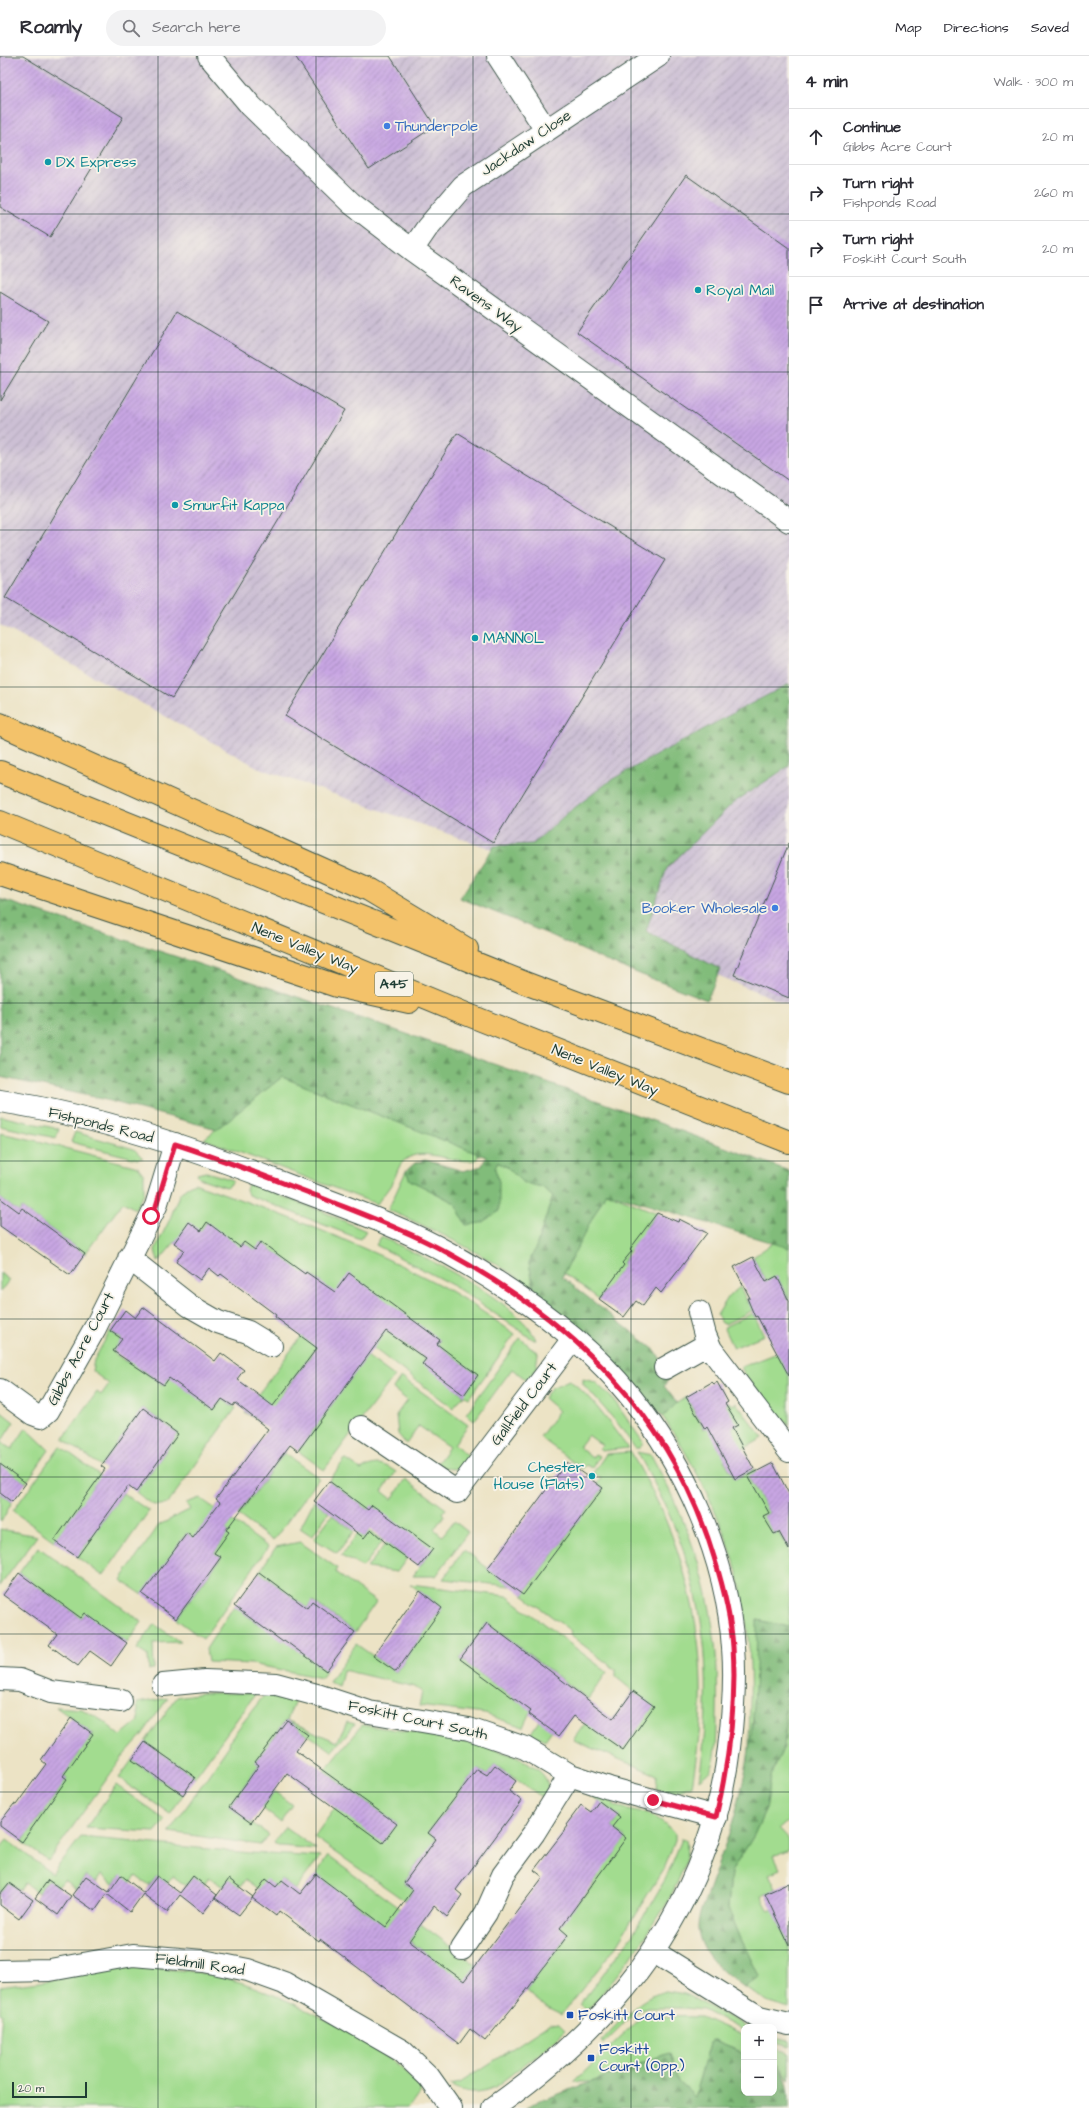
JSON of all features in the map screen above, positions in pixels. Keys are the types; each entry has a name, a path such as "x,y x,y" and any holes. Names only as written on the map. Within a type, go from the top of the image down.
{"highway":[{"path":"0,724 369,890 525,983"},
{"path":"0,772 525,983 789,1082"},
{"name":"Nene Valley Way","path":"0,822 471,1016 789,1142"},
{"path":"0,874 337,986 471,1016"}],"street":[{"name":"Ravens Way","path":"209,56 251,106 300,156 351,203 412,250 789,521"},
{"path":"498,56 546,130"},
{"name":"Jackdaw Close","path":"412,250 426,228 463,186 658,56"},
{"name":"Fishponds Road","path":"0,1101 90,1120 175,1144 221,1159 378,1220 447,1252 515,1294 574,1338 629,1395 666,1449 692,1495 709,1538 722,1583 733,1645 735,1690 726,1772 716,1817 694,1878 676,1915 654,1952 620,1995 578,2040 518,2090 493,2108"},
{"name":"Gibbs Acre Court","path":"0,1390 33,1414 41,1417 48,1411 95,1328 156,1206 175,1144"},
{"path":"129,1258 190,1306 218,1322 248,1332 271,1346"},
{"path":"700,1312 704,1335 711,1349 789,1451"},
{"name":"Gallfield Court","path":"361,1427 457,1492 574,1338"},
{"path":"665,1368 699,1349 711,1349"},
{"path":"0,1679 20,1680 51,1692 121,1701"},
{"name":"Foskitt Court South","path":"163,1684 205,1681 276,1684 368,1712 454,1726 499,1738 525,1748 570,1776 716,1817"},
{"path":"462,1949 486,1913 503,1875 534,1833 570,1776"},
{"path":"654,1952 759,2017 789,2024"},
{"name":"Fieldmill Road","path":"0,1971 50,1970 133,1955 203,1961 248,1970 284,1983 402,2051 429,2077 451,2108"}],"shaded area":[{"path":"0,56 789,56 789,1005 710,972 558,872 259,768 0,625"}],"green space":[{"path":"789,684 789,766 733,803 667,868 646,931 720,969 707,1000 606,961 553,936 460,898 494,846 533,844 565,815 611,780"},
{"path":"0,899 396,1030 593,1099 789,1171 789,1248 606,1192 562,1277 656,1351 665,1368 672,1375 664,1386 677,1403 663,1417 601,1349 546,1304 534,1288 529,1263 553,1196 542,1187 522,1182 507,1167 497,1162 495,1169 499,1182 499,1211 481,1223 466,1225 455,1203 410,1180 406,1171 415,1163 425,1160 463,1171 482,1166 486,1157 282,1077 217,1129 98,1098 0,1077"},
{"path":"282,1077 479,1154 476,1160 467,1161 420,1154 412,1156 401,1164 391,1184 377,1204 204,1139"},
{"path":"0,1116 59,1129 56,1138 0,1126"},
{"path":"75,1132 134,1149 143,1158 137,1159 71,1142"},
{"path":"0,1133 38,1141 138,1167 144,1175 144,1193 135,1209 123,1202 85,1254 22,1208 19,1212 0,1198"},
{"path":"497,1162 507,1167 522,1182 542,1187 553,1195 536,1247 529,1263 534,1288 463,1245 388,1210 406,1171 410,1180 455,1203 466,1225 499,1182 495,1169"},
{"path":"206,1172 233,1180 231,1184 226,1187 199,1178 197,1174"},
{"path":"194,1183 286,1217 377,1254 436,1283 476,1307 515,1334 469,1398 464,1395 453,1408 312,1302 292,1330 288,1327 321,1282 306,1272 298,1283 284,1259 262,1242 255,1250 244,1242 234,1256 207,1222 201,1231 174,1243 158,1262 155,1250 170,1219 179,1195 185,1188","holes":["364,1314 440,1340 437,1344 478,1375 463,1395 426,1360"]},
{"path":"248,1184 324,1212 366,1231 360,1239 248,1195 246,1190"},
{"path":"598,1189 657,1213 647,1226 650,1228 653,1251 637,1240 622,1263 639,1276 631,1286 617,1275 599,1299 548,1261"},
{"path":"789,1232 789,1300 777,1277 766,1282 753,1257"},
{"path":"381,1237 443,1267 490,1295 511,1310 527,1325 536,1340 454,1286 376,1245"},
{"path":"0,1273 9,1280 0,1292"},
{"path":"740,1287 748,1303 751,1302 755,1309 725,1324 722,1323 717,1315 729,1296"},
{"path":"753,1313 764,1335 733,1348 724,1329 726,1326"},
{"path":"315,1318 330,1329 261,1423 245,1412"},
{"path":"110,1331 122,1339 113,1352 126,1362 136,1347 139,1368 163,1385 172,1374 214,1410 222,1399 236,1408 169,1502 164,1504 151,1504 136,1492 178,1434 143,1408 101,1466 63,1439 97,1392 101,1395 109,1384 92,1371 94,1360"},
{"path":"520,1338 538,1353 536,1368 528,1381 512,1369 474,1421 466,1414"},
{"path":"789,1348 789,1426 747,1379 741,1367"},
{"path":"367,1356 394,1376 324,1470 298,1451"},
{"path":"401,1377 468,1425 454,1444 471,1458 460,1468 451,1469 436,1465 449,1447 419,1426 406,1444 398,1434 396,1415 407,1400 393,1389"},
{"path":"583,1379 595,1382 613,1399 643,1442 640,1448 635,1448 619,1425 583,1384"},
{"path":"569,1380 593,1403 628,1448 601,1451 599,1449 602,1445 588,1435 579,1447 592,1458 595,1454 599,1456 592,1468 586,1465 582,1469 540,1437 559,1411 544,1398 551,1388"},
{"path":"686,1397 704,1429 718,1421 724,1433 737,1425 725,1404 729,1402 732,1405 736,1403 763,1438 724,1460 735,1479 755,1469 756,1472 748,1477 769,1513 764,1516 774,1534 778,1532 789,1550 789,1627 758,1620 756,1700 749,1756 749,1647 745,1610 734,1561 717,1515 701,1481 683,1448 663,1417 671,1407"},
{"path":"0,1411 14,1422 1,1442 12,1449 26,1428 49,1450 26,1483 0,1465"},
{"path":"60,1446 101,1476 54,1541 13,1511"},
{"path":"630,1452 660,1506 672,1535 682,1564 696,1624 701,1686 701,1711 697,1749 692,1786 675,1792 656,1789 657,1775 573,1740 586,1722 602,1735 633,1691 616,1677 616,1670 570,1635 571,1631 523,1595 603,1488 597,1484 601,1478 593,1473 606,1454"},
{"path":"637,1452 651,1455 682,1518 694,1548 710,1611 715,1644 717,1678 716,1741 714,1763 708,1773 699,1780 704,1735 706,1692 705,1650 699,1610 690,1571 676,1532 659,1492"},
{"path":"284,1453 319,1478 273,1541 238,1515"},
{"path":"345,1459 361,1470 371,1465 379,1464 396,1472 382,1491 392,1499 406,1479 446,1509 443,1513 445,1515 434,1529 442,1536 454,1521 468,1532 436,1576 413,1576 432,1550 379,1518 329,1481"},
{"path":"0,1493 12,1502 1,1522 0,1521"},
{"path":"123,1493 149,1511 103,1576 77,1557"},
{"path":"200,1498 268,1547 203,1639 176,1619 221,1558 214,1553 229,1532 209,1518 193,1538 187,1533 143,1595 121,1580 159,1525 191,1509 186,1503"},
{"path":"314,1501 329,1512 312,1536 300,1528"},
{"path":"332,1515 354,1531 337,1553 314,1539"},
{"path":"0,1529 37,1536 0,1586"},
{"path":"369,1531 383,1541 363,1567 341,1556 358,1533 364,1538"},
{"path":"300,1542 337,1568 335,1572 376,1602 355,1632 313,1601 307,1608 259,1572 276,1547"},
{"path":"386,1543 407,1558 397,1572 367,1568"},
{"path":"38,1547 142,1622 127,1643 85,1614 81,1618 19,1573"},
{"path":"464,1550 511,1586 443,1579"},
{"path":"410,1584 507,1596 607,1672 588,1699 487,1623 460,1659 519,1702 541,1697 529,1714 523,1727 485,1714 419,1706 422,1692 415,1687 343,1670 339,1687 329,1682 356,1644 396,1672 442,1608"},
{"path":"234,1606 257,1623 296,1623 328,1647 316,1664 326,1671 322,1678 252,1664 208,1662 206,1649"},
{"path":"757,1620 789,1627 789,1683 785,1700 786,1725 784,1747 772,1772 766,1809 753,1837 731,1872 728,1908 759,1976 744,1988 721,1970 714,1962 703,1946 699,1937 698,1927 699,1917 732,1824 745,1773 754,1698"},
{"path":"154,1624 180,1642 153,1643 154,1670 149,1670 148,1656 137,1649"},
{"path":"789,1683 789,1820 779,1829 789,1840 789,1849 774,1856 780,1869 769,1874 776,1889 761,1896 769,1911 789,1901 783,1931 789,1945 789,2008 769,2002 744,1988 759,1976 728,1908 731,1872 753,1837 766,1809 772,1772 784,1747 786,1725 785,1700"},
{"path":"203,1693 256,1693 195,1777 145,1742 177,1697"},
{"path":"265,1694 295,1700 287,1720 337,1742 347,1722 355,1724 332,1751 286,1720 256,1762 259,1765 229,1807 269,1835 260,1845 169,1832 230,1744 228,1742"},
{"path":"168,1698 142,1735 124,1755 48,1861 22,1842 67,1779 63,1776 93,1734 56,1707 82,1709 103,1721 121,1736 139,1721 137,1703"},
{"path":"550,1704 552,1730 545,1740 531,1733"},
{"path":"362,1725 406,1731 475,1744 507,1754 533,1766 547,1781 545,1799 495,1765 487,1775 477,1769 428,1833 437,1840 428,1870 418,1863 404,1883 413,1890 405,1901 314,1837 335,1808 397,1824 324,1771"},
{"path":"132,1760 183,1795 170,1814 119,1778"},
{"path":"116,1785 165,1820 155,1832 86,1828"},
{"path":"274,1791 292,1805 280,1822 262,1808"},
{"path":"586,1793 594,1793 611,1798 615,1806 655,1817 662,1821 675,1834 675,1841 664,1868 612,1952 561,2015 547,2008 526,1991 536,1977 522,1966 553,1955 568,1935 555,1924 564,1894 578,1904 594,1884 580,1873 611,1858 626,1838 612,1827 620,1817"},
{"path":"285,1827 316,1849 281,1846 273,1843"},
{"path":"81,1837 251,1853 320,1857 295,1890 282,1880 276,1887 258,1890 245,1880 239,1887 229,1879 223,1887 209,1877 204,1885 193,1877 186,1886 173,1876 167,1884 157,1876 149,1886 136,1876 131,1883 120,1876 114,1884 101,1875 96,1883 86,1876 76,1889 64,1880 58,1887 48,1880 38,1893 25,1883 20,1890 9,1883 0,1894 0,1848 7,1840 52,1874"},
{"path":"682,1839 686,1840 686,1858 679,1880 666,1904 633,1954 587,2011 580,2004 632,1936 666,1878"},
{"path":"328,1856 494,1978 506,2015 398,1932 369,1926 374,1918 351,1900 344,1909 330,1885 316,1874"},
{"path":"119,1968 162,1969 205,1973 233,1980 279,1997 336,2025 364,2041 389,2058 408,2075 421,2091 419,2096 406,2108 0,2108 0,2036 2,2014 0,2014 0,1987 39,1982"},
{"path":"666,1991 685,1994 742,2024 741,2024 741,2029 703,2010 685,2008 648,2008 635,2012 603,2044 601,2041 630,2011 646,1999"},
{"path":"642,2016 701,2017 741,2035 741,2052 711,2040 694,2097 678,2082 669,2053 590,2082 574,2082"},
{"path":"551,2023 559,2024 565,2030 542,2051 495,2087 483,2091 472,2092 450,2085 460,2083"},
{"path":"777,2038 789,2040 789,2046 777,2042"},
{"path":"711,2040 741,2052 741,2096 777,2096 777,2066 779,2067 783,2071 787,2082 789,2108 527,2108 532,2104 669,2053 678,2082 694,2097"},
{"path":"777,2049 789,2053 789,2079 780,2066 777,2065"}],"building":[{"name":"DX Express","path":"0,56 23,56 123,117 50,237 0,207"},
{"path":"295,56 390,56 435,126 369,169"},
{"name":"Royal Mail","path":"686,175 789,248 789,481 577,332"},
{"path":"0,292 48,321 0,400"},
{"name":"Smurfit Kappa","path":"177,311 344,411 172,698 5,598"},
{"name":"MANNOL","path":"457,433 665,560 493,843 285,716"},
{"name":"Booker Wholesale","path":"789,843 789,998 734,975"},
{"path":"0,1198 19,1212 22,1208 85,1254 70,1275 0,1226"},
{"path":"657,1213 678,1222 679,1219 707,1233 661,1293 656,1288 643,1306 636,1301 624,1317 599,1299 624,1265 622,1263 632,1251 630,1249"},
{"path":"189,1222 201,1231 207,1222 240,1247 244,1242 255,1250 261,1242 305,1274 306,1272 335,1292 349,1273 440,1340 437,1344 478,1375 464,1395 422,1364 426,1359 386,1331 298,1451 290,1445 226,1530 229,1532 214,1553 221,1557 176,1619 142,1594 187,1533 193,1538 220,1502 216,1499 268,1429 235,1403 233,1406 222,1399 214,1410 169,1378 164,1385 113,1351 122,1339 110,1331 125,1310 135,1318 143,1307 215,1361 221,1353 244,1370 237,1379 273,1406 317,1348 221,1274 219,1276 209,1268 200,1280 176,1262 184,1250 174,1243"},
{"path":"753,1257 766,1282 777,1276 789,1301 789,1376 757,1316 755,1317 747,1298 750,1298 734,1267"},
{"path":"712,1382 714,1384 717,1382 728,1402 725,1404 738,1425 732,1428 754,1469 735,1479 707,1427 705,1429 686,1397"},
{"path":"143,1408 178,1434 136,1492 128,1486 77,1557 54,1541 105,1469 101,1466"},
{"path":"567,1462 603,1488 523,1595 487,1569"},
{"path":"773,1463 789,1494 789,1550 779,1532 774,1534 763,1516 769,1513 748,1476"},
{"path":"0,1464 26,1483 12,1502 0,1493"},
{"path":"329,1481 368,1510 372,1505 433,1549 419,1567 385,1542 371,1529 364,1538 314,1501"},
{"path":"259,1572 307,1608 312,1601 355,1632 326,1671 234,1606"},
{"path":"19,1573 81,1618 85,1613 127,1643 111,1666 90,1651 78,1666 49,1645 57,1634 3,1595"},
{"path":"420,1591 442,1608 396,1672 373,1656"},
{"path":"487,1623 613,1719 633,1691 654,1706 623,1750 574,1716 559,1736 529,1714 531,1711 460,1659"},
{"path":"71,1718 93,1734 63,1776 67,1779 22,1842 0,1826 0,1822 14,1804 16,1805 46,1764 41,1760"},
{"path":"287,1720 308,1735 296,1751 397,1824 383,1843 287,1773 251,1823 229,1807 259,1765 255,1762"},
{"path":"145,1742 195,1777 183,1795 132,1760"},
{"path":"495,1765 516,1781 509,1791 522,1801 456,1890 462,1895 447,1917 434,1906 409,1941 464,1981 543,1877 534,1870 568,1826 566,1825 581,1805 591,1812 599,1801 620,1817 612,1827 626,1838 560,1928 568,1935 526,1991 485,2041 470,2029 459,2044 320,1939 319,1941 279,1911 276,1916 252,1898 266,1879 276,1887 282,1880 300,1894 316,1874 386,1927 413,1890 404,1883 436,1839 428,1833 477,1769 487,1775"},
{"path":"121,1875 144,1893 157,1876 180,1893 193,1876 217,1895 203,1913 180,1895 167,1912 143,1894 130,1912 107,1894 95,1911 72,1895 86,1876 109,1892"},
{"path":"229,1879 253,1897 239,1915 215,1898"},
{"path":"48,1880 71,1896 58,1915 35,1898"},
{"path":"9,1883 33,1900 19,1919 0,1905 0,1894"},
{"path":"789,1883 789,1945 765,1894"}],"place":[{"name":"Thunderpole","path":"387,126"},
{"name":"DX Express","path":"48,162"},
{"name":"Royal Mail","path":"698,290"},
{"name":"Smurfit Kappa","path":"175,505"},
{"name":"MANNOL","path":"475,638"},
{"name":"Booker Wholesale","path":"775,908"},
{"name":"Chester House (Flats)","path":"592,1476"},
{"name":"Foskitt Court","path":"570,2015"},
{"name":"Foskitt Court (Opp.)","path":"591,2058"}],"route":[{"path":"151,1216 156,1206 175,1144 221,1159 378,1220 447,1252 515,1294 574,1338 629,1395 666,1449 692,1495 709,1538 724,1590 733,1645 735,1690 731,1732 726,1772 716,1817 653,1800"}]}
